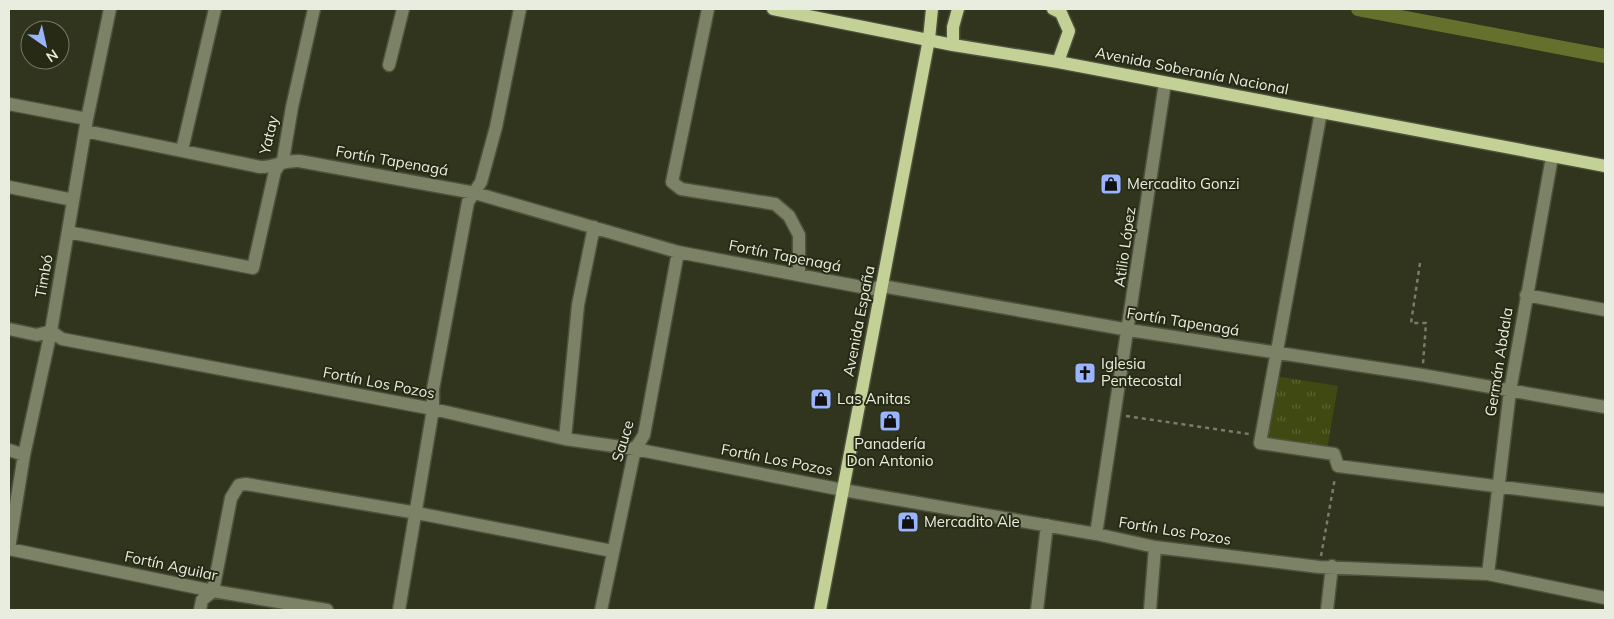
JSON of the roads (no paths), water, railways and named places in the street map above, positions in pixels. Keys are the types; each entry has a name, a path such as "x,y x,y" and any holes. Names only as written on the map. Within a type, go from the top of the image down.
{"main road":[{"name":"Avenida Soberanía Nacional","path":"773,9 832,14 953,45 1058,62 1605,166"},
{"name":"Avenida España","path":"820,610 929,39 932,9"},
{"path":"953,45 953,27 958,9"},
{"path":"1053,9 1061,13 1069,31 1058,62"}],"street":[{"name":"Timbó","path":"9,548 24,455 50,331 86,125 110,9"},
{"path":"182,150 215,9"},
{"name":"Yatay","path":"68,232 253,268 275,171 283,160 292,107 314,9"},
{"path":"389,65 403,9"},
{"path":"399,610 417,513 433,409 433,389 468,202 481,182 496,127 520,9"},
{"path":"708,9 672,182 681,189 775,204 789,216 799,235 799,276"},
{"name":"Atilio López","path":"1096,534 1129,330 1165,83"},
{"name":"Fortín Tapenagá","path":"9,104 182,150 260,167 271,167 283,160 358,170 475,193 678,252 799,276 872,289 882,286 1129,330 1510,390 1605,407"},
{"path":"1321,112 1275,353 1260,444 1334,454 1338,466 1605,500"},
{"name":"Germán Abdala","path":"1488,574 1510,390 1552,157"},
{"path":"9,187 73,200"},
{"path":"566,439 578,305 594,227"},
{"name":"Sauce","path":"602,610 612,551 635,449 644,435 678,252"},
{"path":"1526,295 1605,310"},
{"name":"Fortín Los Pozos","path":"9,329 37,335 50,331 62,339 433,409 566,439 635,449 842,490 1096,534 1155,547 1319,567 1332,566 1488,574 1605,598"},
{"path":"9,450 24,455"},
{"path":"200,610 202,600 213,591 231,498 238,485 246,484 417,513 612,551"},
{"path":"1037,610 1047,526"},
{"path":"1150,610 1155,547"},
{"name":"Fortín Aguilar","path":"9,548 213,591 327,610"},
{"path":"1327,610 1332,566"}],"waterway":[{"path":"1358,9 1605,56"}],"place":[{"name":"Mercadito Gonzi","path":"1111,184"},
{"name":"Iglesia Pentecostal","path":"1085,373"},
{"name":"Las Anitas","path":"821,399"},
{"name":"Panadería Don Antonio","path":"890,421"},
{"name":"Mercadito Ale","path":"908,522"}]}
